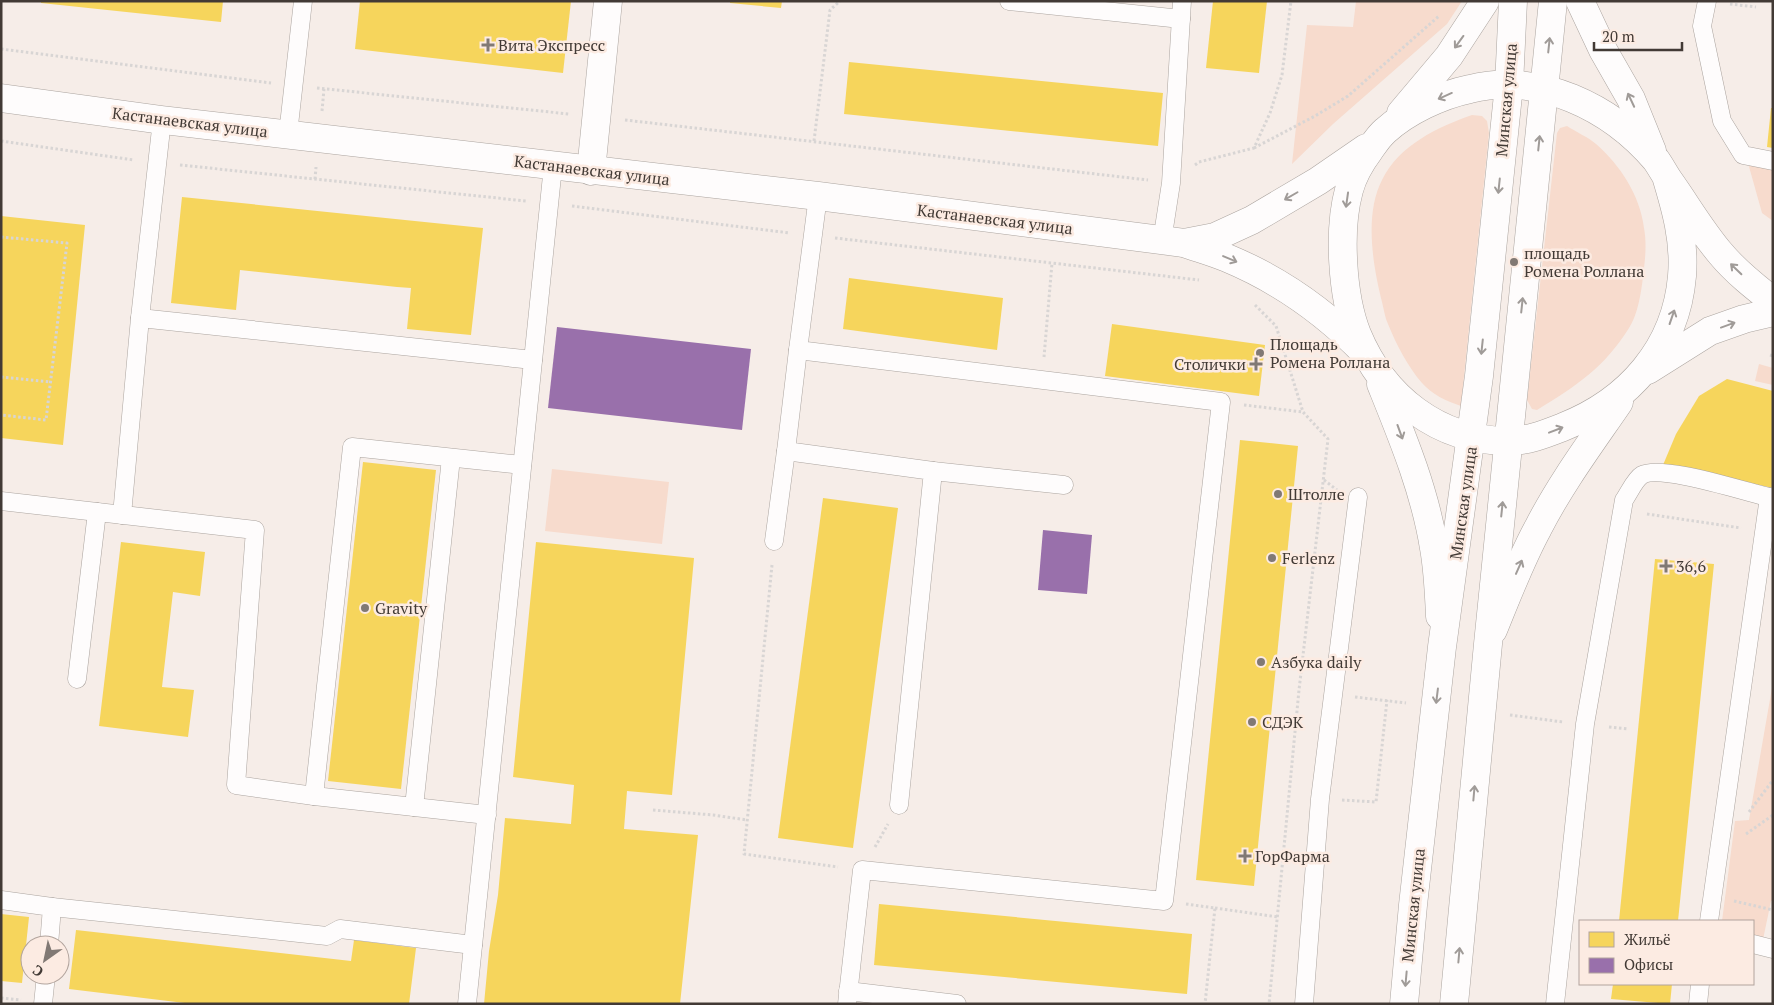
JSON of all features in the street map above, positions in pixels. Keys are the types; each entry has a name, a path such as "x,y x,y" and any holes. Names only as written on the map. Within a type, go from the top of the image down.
{"street":[{"path":"591,170 608,1"},
{"path":"1381,136 1449,56 1485,1"},
{"name":"Минская улица","path":"1404,1004 1412,905 1442,647 1472,437 1509,85 1513,1"},
{"path":"1454,1004 1508,440 1553,1"},
{"path":"1580,1 1603,50 1631,98 1661,169"},
{"name":"Кастанаевская улица","path":"1173,242 1216,237 1252,220 1318,181 1420,107 1453,93 1476,87 1509,85 1544,89 1579,100 1598,110 1630,135 1661,169 1722,256 1773,301"},
{"name":"Кастанаевская улица","path":"1,98 162,120 818,196 1173,242 1227,258 1270,278 1308,302 1342,329 1397,395 1415,410 1441,427 1472,437 1508,440 1531,439 1584,419 1604,407 1634,382 1710,332 1744,319 1773,312"},
{"name":"Кастанаевская улица","path":"1370,362 1353,324 1344,276 1344,223 1348,191 1358,167 1381,136"},
{"name":"Кастанаевская улица","path":"1634,382 1653,358 1667,333 1677,305 1682,276 1682,246 1677,212 1661,169"},
{"path":"1370,362 1401,435 1424,501 1434,548 1442,647"},
{"path":"1488,644 1518,569 1538,527 1564,482 1634,382"}],"lane":[{"path":"288,134 303,1"},
{"path":"1009,1 1181,19"},
{"path":"1173,242 1171,183 1182,1"},
{"path":"1706,1 1702,26 1722,121 1743,155 1773,161"},
{"path":"122,514 140,318 162,120"},
{"path":"467,1004 553,166"},
{"path":"774,542 818,196"},
{"path":"140,318 533,360"},
{"path":"798,350 1220,402 1164,900 862,870 847,997 957,1004"},
{"path":"314,796 352,447 522,465"},
{"path":"786,450 933,471 1064,485"},
{"path":"414,807 451,458"},
{"path":"899,804 933,471"},
{"path":"1555,1004 1585,724 1624,500 1640,476 1651,472 1681,475 1771,498 1764,532 1709,920"},
{"path":"1304,1004 1320,798 1358,497"},
{"path":"1,501 255,530 236,785 487,816"},
{"path":"77,679 97,512"},
{"path":"1,900 326,936 340,929 473,945"},
{"path":"50,935 52,907"},
{"path":"1754,944 1773,949"},
{"path":"43,1004 45,985"},
{"path":"1698,1004 1700,985"}],"path":[{"path":"814,141 830,10 840,1"},
{"path":"1254,148 1270,113 1282,75 1291,1"},
{"path":"1199,162 1254,148 1315,116 1348,96 1442,13"},
{"path":"1,237 67,243 46,420 1,415"},
{"path":"1042,380 1052,263"},
{"path":"1,377 51,382"},
{"path":"1220,402 1303,412"},
{"path":"1647,514 1764,532"},
{"path":"774,542 744,854 862,870 899,804"},
{"path":"1289,796 1376,802 1387,700"},
{"path":"653,810 712,814 747,820"},
{"path":"1713,897 1773,910"},
{"path":"1164,900 1278,917"},
{"path":"1205,1004 1215,908"}],"shaded area":[{"path":"1356,1 1462,1 1447,24 1333,124 1292,164 1307,25 1353,27"},
{"path":"1472,115 1482,116 1487,121 1489,133 1461,406 1440,397 1422,383 1407,363 1395,339 1386,319 1379,288 1373,257 1372,224 1376,194 1389,168 1398,157 1409,147 1433,132"},
{"path":"1567,126 1589,139 1605,152 1628,182 1642,216 1645,234 1644,265 1637,310 1629,328 1619,342 1610,354 1588,375 1537,410 1532,409 1527,400 1557,133 1560,128"},
{"path":"1748,163 1773,168 1773,221 1762,213"},
{"path":"1759,364 1773,368 1773,385 1755,381"},
{"path":"552,469 669,482 662,544 545,531"},
{"path":"1773,682 1773,901 1771,901 1760,954 1754,953 1754,920 1722,920 1735,821 1749,820"}],"building: Жильё":[{"path":"41,1 223,1 221,22 41,3"},
{"path":"360,1 571,1 563,73 355,49"},
{"path":"730,1 782,1 781,8 730,3"},
{"path":"1213,1 1267,1 1259,73 1206,68"},
{"path":"849,62 1163,93 1158,146 844,114"},
{"path":"1771,108 1773,108 1773,148 1767,147"},
{"path":"182,197 483,228 471,335 407,329 411,288 240,270 236,310 171,303"},
{"path":"1,216 85,225 63,445 1,438"},
{"path":"849,278 1003,298 997,350 843,329"},
{"path":"1112,324 1265,345 1259,396 1105,376"},
{"path":"1727,379 1773,391 1773,488 1663,465 1676,434 1699,396"},
{"path":"1240,440 1298,446 1254,886 1196,880"},
{"path":"363,462 436,470 401,789 328,781"},
{"path":"823,498 898,508 853,848 778,838"},
{"path":"121,542 205,552 200,596 173,592 162,687 194,690 188,737 99,726"},
{"path":"536,542 694,558 672,795 627,791 624,829 698,835 680,1004 484,1004 489,951 498,895 505,818 571,824 574,785 513,777"},
{"path":"1655,559 1714,564 1678,920 1619,920"},
{"path":"879,904 1192,934 1187,994 874,965"},
{"path":"1,914 29,917 27,935 20,935 20,983 1,981"},
{"path":"76,930 351,961 354,940 416,948 409,1004 193,1004 69,989"},
{"path":"1613,985 1672,985 1670,1004 1611,999"}],"building: Офисы":[{"path":"557,327 751,349 742,430 548,408"},
{"path":"1043,530 1092,535 1087,594 1038,590"}],"place":[{"name":"Вита Экспресс","path":"488,45"},
{"name":"площадь Ромена Роллана","path":"1514,262"},
{"name":"Площадь Ромена Роллана","path":"1260,353"},
{"name":"Столички","path":"1256,364"},
{"name":"Штолле","path":"1278,494"},
{"name":"Ferlenz","path":"1272,558"},
{"name":"36,6","path":"1666,566"},
{"name":"Gravity","path":"365,608"},
{"name":"Азбука daily","path":"1261,662"},
{"name":"СДЭК","path":"1252,722"},
{"name":"ГорФарма","path":"1245,856"}]}
